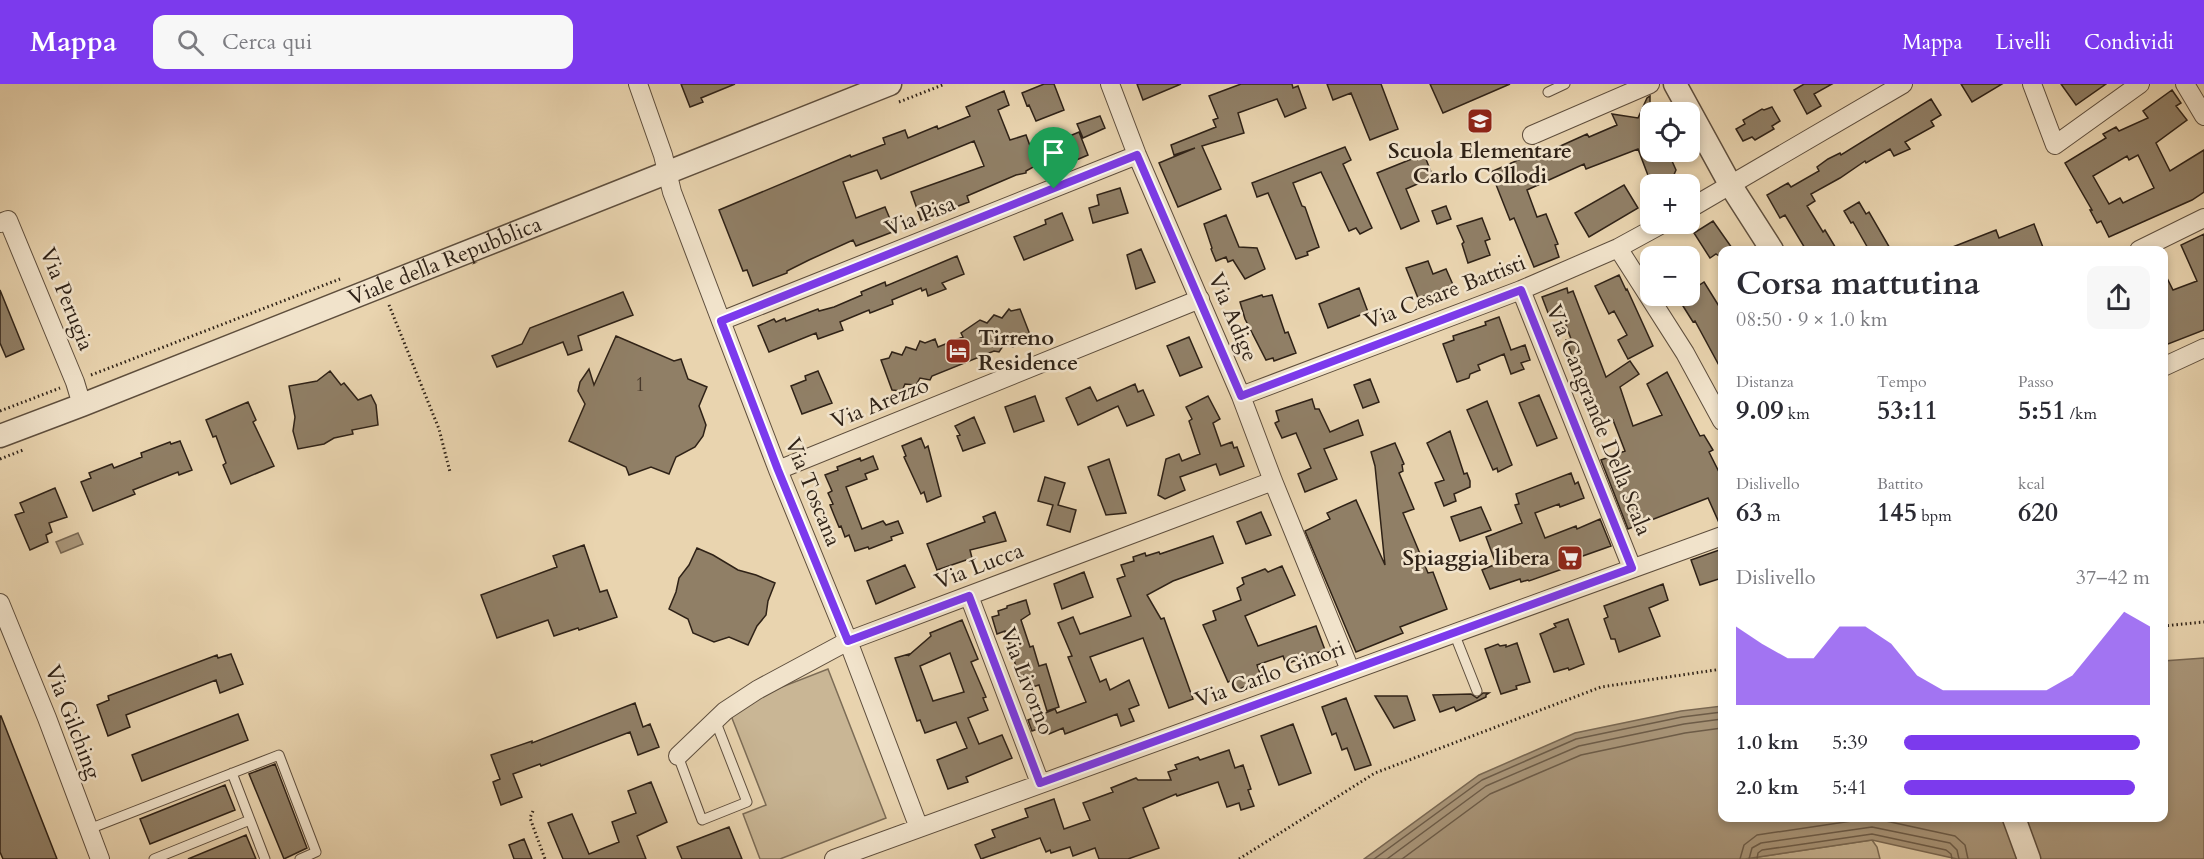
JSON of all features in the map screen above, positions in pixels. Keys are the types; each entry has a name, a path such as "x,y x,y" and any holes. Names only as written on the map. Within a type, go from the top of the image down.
{"street":[{"name":"Via Toscana","path":"638,84 672,192 778,470 848,641 919,828"},
{"name":"Viale della Repubblica","path":"0,436 890,84"},
{"name":"Via Adige","path":"1110,84 1137,155 1241,396 1350,670"},
{"path":"1532,135 1650,84"},
{"path":"1675,84 1731,186 1769,246"},
{"path":"1700,203 1903,84"},
{"path":"2032,84 2055,145 2140,84"},
{"path":"2185,84 2204,116"},
{"name":"Via Pisa","path":"721,321 1137,155"},
{"path":"2147,246 2204,218"},
{"name":"Via Perugia","path":"0,223 8,220 75,382 82,405"},
{"name":"Via Cesare Battisti","path":"1241,396 1521,290 1618,248 1644,234"},
{"path":"1618,248 1685,353 1718,414"},
{"name":"Via Cangrande Della Scala","path":"1521,290 1632,568"},
{"name":"Via Arezzo","path":"778,470 1200,299"},
{"path":"2168,365 2204,348"},
{"name":"Via Lucca","path":"678,756 726,711 758,690 848,641 1273,481"},
{"name":"Via Carlo Ginori","path":"834,859 1718,537"},
{"name":"Via Livorno","path":"969,596 1040,783"},
{"name":"Via Gilching","path":"0,603 47,718 100,859"},
{"path":"2015,822 2029,859"}],"lane":[{"path":"1548,92 1565,84"},
{"path":"1454,633 1477,691"},
{"name":"Via Lucca","path":"678,756 702,820 747,802 715,720"},
{"path":"89,830 279,755 316,852 300,859"},
{"path":"232,774 265,859"},
{"path":"154,859 250,820"}],"path":[{"path":"389,305 439,429 450,472"},
{"path":"2168,626 2204,622"},
{"path":"1239,859 1375,773 1600,687 1718,670"},
{"path":"533,811 530,819 545,859"}],"shaded area":[{"path":"828,669 886,818 780,859 760,859 743,814 766,805 728,708"},
{"path":"1872,840 1877,847 1880,859 1745,859"}],"water":[{"path":"78,533 83,544 61,553 56,542"},
{"path":"2204,658 2204,859 1957,859 1872,840 1745,859 1364,859 1479,775 1575,733 1681,711 1718,706 1718,822 2168,822 2168,661"}],"building":[{"path":"681,84 735,84 701,98 703,102 690,107"},
{"path":"1044,84 1054,84 1064,110 1036,121 1022,93"},
{"path":"1137,84 1181,84 1143,100"},
{"path":"1241,84 1292,84 1293,88 1298,86 1306,108 1285,117 1277,99 1238,113 1244,133 1202,146 1221,189 1178,207 1159,163 1195,148 1174,155 1171,145 1216,127 1213,120 1218,118 1209,96"},
{"path":"1327,84 1381,84 1398,129 1370,140 1351,93 1333,100"},
{"path":"1430,84 1510,84 1443,113"},
{"path":"1804,84 1832,84 1814,94 1821,106 1807,114 1794,90"},
{"path":"1961,84 2002,84 1972,102"},
{"path":"2061,84 2106,84 2076,105"},
{"path":"2172,90 2181,103 2176,106 2187,120 2156,143 2170,171 2204,150 2204,192 2192,200 2109,237 2101,221 2097,223 2065,163 2106,138 2103,134 2116,127 2119,131 2148,118 2143,111","holes":["2138,155 2154,188 2123,203 2120,198 2109,204 2093,176 2127,156 2129,160"]},
{"path":"1004,91 1009,105 998,110 1010,140 1026,135 1037,165 1026,173 967,196 969,202 921,220 911,192 984,166 974,141 881,179 877,170 843,182 856,218 885,207 895,231 856,246 853,240 787,273 753,286 747,270 743,271 719,210 850,155 851,157 885,144 883,138 905,130 908,138 970,116 966,107"},
{"path":"1931,99 1941,115 1931,121 1934,126 1905,142 1910,149 1894,156 1890,149 1866,163 1865,161 1811,194 1815,201 1807,206 1835,246 1804,246 1785,215 1780,218 1767,195 1788,183 1791,187 1819,171 1817,167 1828,159 1840,153 1841,155"},
{"path":"1772,107 1780,121 1772,126 1774,129 1755,140 1752,137 1743,141 1736,129 1745,124 1743,120 1762,109"},
{"path":"1612,114 1638,118 1640,114 1640,154 1638,149 1586,169 1584,164 1527,190 1537,217 1546,214 1558,244 1555,245 1559,257 1534,267 1514,218 1510,220 1491,172 1534,153 1536,157 1587,134 1589,137 1617,125"},
{"path":"1100,116 1105,128 1083,138 1077,124"},
{"path":"1079,132 1088,155 1074,161 1065,138"},
{"path":"1345,147 1351,160 1343,164 1372,228 1360,234 1356,228 1349,231 1321,172 1293,183 1302,206 1305,207 1319,247 1307,252 1308,255 1296,259 1268,193 1257,197 1252,183"},
{"path":"1424,154 1433,177 1406,189 1419,221 1401,229 1377,173"},
{"path":"1643,162 1672,162 1676,170 1674,174 1647,174"},
{"path":"1624,185 1638,208 1589,237 1575,213"},
{"path":"1120,188 1128,213 1093,223 1089,208 1099,205 1097,195"},
{"path":"1859,202 1866,214 1869,212 1889,246 1867,246 1844,211"},
{"path":"1446,206 1451,219 1437,224 1432,211"},
{"path":"1062,213 1073,240 1024,260 1014,237 1046,224 1045,220"},
{"path":"1226,215 1239,247 1257,248 1265,269 1245,279 1233,260 1228,262 1226,257 1216,261 1211,249 1204,224"},
{"path":"1482,218 1490,239 1485,241 1490,255 1468,263 1462,244 1464,242 1457,226"},
{"path":"1713,221 1731,246 1718,246 1718,255 1716,254 1710,258 1695,234 1700,234 1700,229"},
{"path":"2034,224 2042,246 1955,246 1996,230 1999,238"},
{"path":"2204,234 2204,330 2168,344 2168,280 2173,290 2197,281 2181,245"},
{"path":"1141,249 1155,282 1136,289 1127,255"},
{"path":"957,256 964,274 942,283 946,289 928,296 926,289 922,291 921,288 892,300 893,304 870,313 869,310 840,322 843,330 818,339 816,333 769,352 758,326 774,319 776,322 785,318 786,321 818,309 819,311 834,307 885,282 886,286"},
{"path":"1428,261 1433,274 1446,269 1454,287 1418,298 1406,268"},
{"path":"1619,275 1653,346 1628,359 1618,340 1627,335 1614,311 1609,314 1595,286"},
{"path":"1704,282 1718,305 1718,364 1695,321 1693,322 1683,306 1700,306 1700,285"},
{"path":"1359,288 1368,312 1328,328 1319,304"},
{"path":"1567,288 1568,293 1573,291 1606,377 1630,361 1639,374 1620,387 1633,426 1662,415 1647,384 1667,372 1700,436 1704,435 1713,450 1709,452 1718,470 1718,520 1708,498 1628,529 1601,460 1625,451 1613,420 1595,427 1585,400 1589,398 1566,340 1571,339 1562,314 1550,318 1542,297"},
{"path":"0,290 24,349 6,357 0,343"},
{"path":"623,292 633,315 578,336 582,350 568,355 563,342 497,367 492,356 522,344 530,328"},
{"path":"1262,295 1263,297 1272,295 1285,333 1288,332 1296,353 1274,361 1273,358 1266,360 1245,319 1240,302"},
{"path":"1009,309 1011,311 1020,309 1034,345 1020,338 1013,347 1005,343 999,352 994,351 932,376 930,380 920,378 916,385 905,384 902,391 892,390 881,360 889,358 892,352 902,355 906,347 916,350 920,341 925,343 935,339 938,347 963,337 961,333 980,320 987,323 994,315 1002,318"},
{"path":"1499,317 1511,350 1525,345 1530,360 1521,363 1524,369 1511,374 1504,354 1478,365 1480,370 1470,374 1469,378 1457,382 1443,344 1454,340 1453,336 1486,325 1485,322"},
{"path":"616,336 674,361 681,359 688,379 707,387 699,406 706,425 703,436 695,447 676,457 669,474 651,467 629,475 626,467 569,441 585,404 578,391 580,382 589,369 594,385"},
{"path":"1189,337 1202,367 1180,376 1167,346"},
{"path":"330,371 341,385 344,383 358,400 371,395 376,405 378,425 352,430 353,434 334,438 324,444 298,449 293,431 295,417 289,386 317,381"},
{"path":"818,371 832,403 802,414 791,386 806,380 805,376"},
{"path":"1370,379 1379,402 1363,408 1354,385"},
{"path":"1135,384 1138,392 1143,390 1154,415 1127,426 1118,406 1078,425 1066,398 1090,387 1097,401"},
{"path":"1539,395 1557,438 1537,446 1519,403"},
{"path":"1035,396 1044,421 1014,432 1005,407"},
{"path":"1208,396 1220,419 1213,423 1221,446 1232,442 1234,448 1237,447 1244,466 1220,475 1216,464 1180,477 1185,490 1165,499 1158,495 1166,459 1179,454 1182,461 1200,454 1189,421 1192,419 1186,407"},
{"path":"1312,399 1315,409 1319,409 1330,432 1358,420 1363,435 1324,449 1337,479 1305,492 1298,474 1311,468 1296,433 1282,438 1275,423 1279,421 1276,411"},
{"path":"1487,401 1512,465 1498,472 1497,468 1493,470 1467,410"},
{"path":"248,402 256,420 253,422 274,466 231,484 223,465 226,463 216,436 213,437 206,420"},
{"path":"974,417 985,443 963,451 957,436 960,435 955,426"},
{"path":"1450,431 1464,474 1467,473 1470,481 1470,487 1454,494 1456,501 1444,506 1435,483 1444,480 1427,443"},
{"path":"921,438 925,448 928,446 941,496 927,502 924,492 921,494 904,457 906,456 902,446"},
{"path":"180,441 192,470 179,475 178,472 133,490 135,494 93,511 81,482 91,478 89,473 112,464 114,468 142,457 141,453 170,442 171,444"},
{"path":"1395,443 1404,464 1402,465 1403,471 1399,473 1414,509 1403,513 1428,573 1433,572 1447,609 1400,627 1403,633 1356,652 1305,531 1330,519 1327,513 1356,500 1385,565 1375,466 1371,452"},
{"path":"873,456 878,469 865,474 867,479 846,487 862,529 883,521 886,525 898,521 903,533 869,549 868,547 855,551 849,535 845,537 841,526 839,527 830,505 833,504 828,493 832,491 825,475 838,470 837,467 860,458 861,461"},
{"path":"1109,459 1126,513 1106,515 1088,467"},
{"path":"1571,473 1575,484 1578,482 1584,498 1535,513 1545,538 1576,526 1577,529 1600,519 1611,546 1580,557 1581,559 1567,564 1568,567 1529,581 1521,582 1520,579 1490,589 1482,570 1496,564 1486,537 1522,523 1515,505 1519,504 1516,494"},
{"path":"1045,477 1065,483 1058,505 1076,510 1070,532 1047,525 1053,505 1038,501"},
{"path":"55,488 67,517 49,523 52,532 46,535 48,542 30,550 15,515 24,512 20,503"},
{"path":"1481,507 1491,530 1460,541 1451,517"},
{"path":"995,512 1006,541 970,550 972,558 937,570 927,544 985,522 983,517"},
{"path":"1261,512 1271,535 1246,544 1237,522"},
{"path":"1213,536 1223,563 1173,581 1147,595 1161,619 1164,618 1193,699 1169,708 1143,638 1090,657 1100,682 1106,679 1110,690 1129,680 1139,705 1129,709 1134,721 1121,726 1117,714 1065,734 1063,728 1049,734 1046,726 1032,731 1028,720 1055,709 1057,713 1086,702 1068,657 1072,656 1058,623 1073,617 1080,634 1131,616 1117,579 1125,576 1121,565 1134,561 1133,557 1145,553 1146,556 1159,552 1160,554"},
{"path":"584,545 600,592 607,590 617,617 554,636 548,620 497,638 481,595 557,567 553,556"},
{"path":"697,548 738,570 775,583 768,601 766,615 757,626 748,645 729,637 714,642 693,633 688,619 669,609 679,578 689,565"},
{"path":"1718,550 1718,579 1700,585 1691,560"},
{"path":"905,565 915,587 876,604 867,581"},
{"path":"1282,566 1295,595 1245,616 1258,646 1316,626 1325,650 1286,664 1283,656 1257,665 1262,679 1235,691 1231,681 1228,682 1203,625 1216,620 1213,611 1241,600 1237,588 1244,584 1242,578 1265,569 1268,572"},
{"path":"1084,572 1093,597 1062,609 1054,584"},
{"path":"1663,584 1668,600 1649,608 1660,636 1619,652 1615,639 1611,639 1604,619 1608,617 1604,606"},
{"path":"1026,600 1030,614 1021,620 1039,666 1046,664 1059,707 1047,711 1039,685 1029,688 1025,675 1019,676 1005,631 997,634 992,617 999,615 998,611 1007,606"},
{"path":"1568,619 1584,664 1569,670 1568,668 1554,672 1540,634 1556,627 1554,624"},
{"path":"962,620 978,659 971,662 986,697 983,698 988,710 968,718 979,744 1002,735 1012,758 966,777 968,782 948,789 937,760 967,748 956,722 925,733 920,720 917,721 895,658 909,655 931,636 930,633","holes":["950,653 964,692 933,701 920,666"]},
{"path":"1517,643 1530,682 1501,694 1485,649 1498,644 1506,645 1506,647"},
{"path":"231,654 243,684 220,693 216,680 126,715 130,727 108,736 97,705 109,700 108,696 217,655 218,658"},
{"path":"1483,693 1489,693 1486,697 1456,711 1454,707 1440,712 1433,695 1471,694 1477,698"},
{"path":"1375,696 1407,696 1415,720 1394,728"},
{"path":"1346,698 1371,765 1355,770 1347,748 1342,750 1336,733 1332,735 1322,707"},
{"path":"635,703 643,727 650,724 659,747 638,755 630,732 541,766 540,764 513,774 522,797 501,805 493,782 500,779 491,755 532,741 532,743"},
{"path":"238,714 248,740 142,781 132,755"},
{"path":"0,716 57,859 3,859 0,852"},
{"path":"1293,724 1311,773 1279,785 1261,736"},
{"path":"1229,750 1235,768 1243,765 1254,806 1241,810 1239,803 1227,807 1218,782 1177,796 1176,794 1143,808 1159,848 1128,859 1099,859 1095,848 1073,856 1070,847 1051,853 1050,850 1046,852 1040,838 981,859 975,845 995,837 992,830 1028,817 1025,809 1054,799 1064,829 1090,820 1083,803 1113,792 1111,788 1136,778 1138,780 1171,780 1168,772 1177,769 1175,765 1198,757 1200,760"},
{"path":"275,764 307,848 284,859 249,774"},
{"path":"651,782 667,822 637,836 646,859 563,859 548,823 572,814 589,854 619,842 612,822 636,813 628,791"},
{"path":"225,785 235,810 150,844 140,819"},
{"path":"729,827 742,859 682,859 677,847"},
{"path":"246,835 256,859 188,859"},
{"path":"524,839 532,859 514,859 509,845"}],"place":[{"name":"Scuola Elementare Carlo Collodi","path":"1480,121"},
{"name":"Tirreno Residence","path":"958,351"},
{"name":"Spiaggia libera","path":"1570,558"}],"route":[{"path":"1137,155 1241,396 1521,290 1632,568 1040,783 969,596 848,641 778,470 721,321 1054,189 1137,155"}]}
